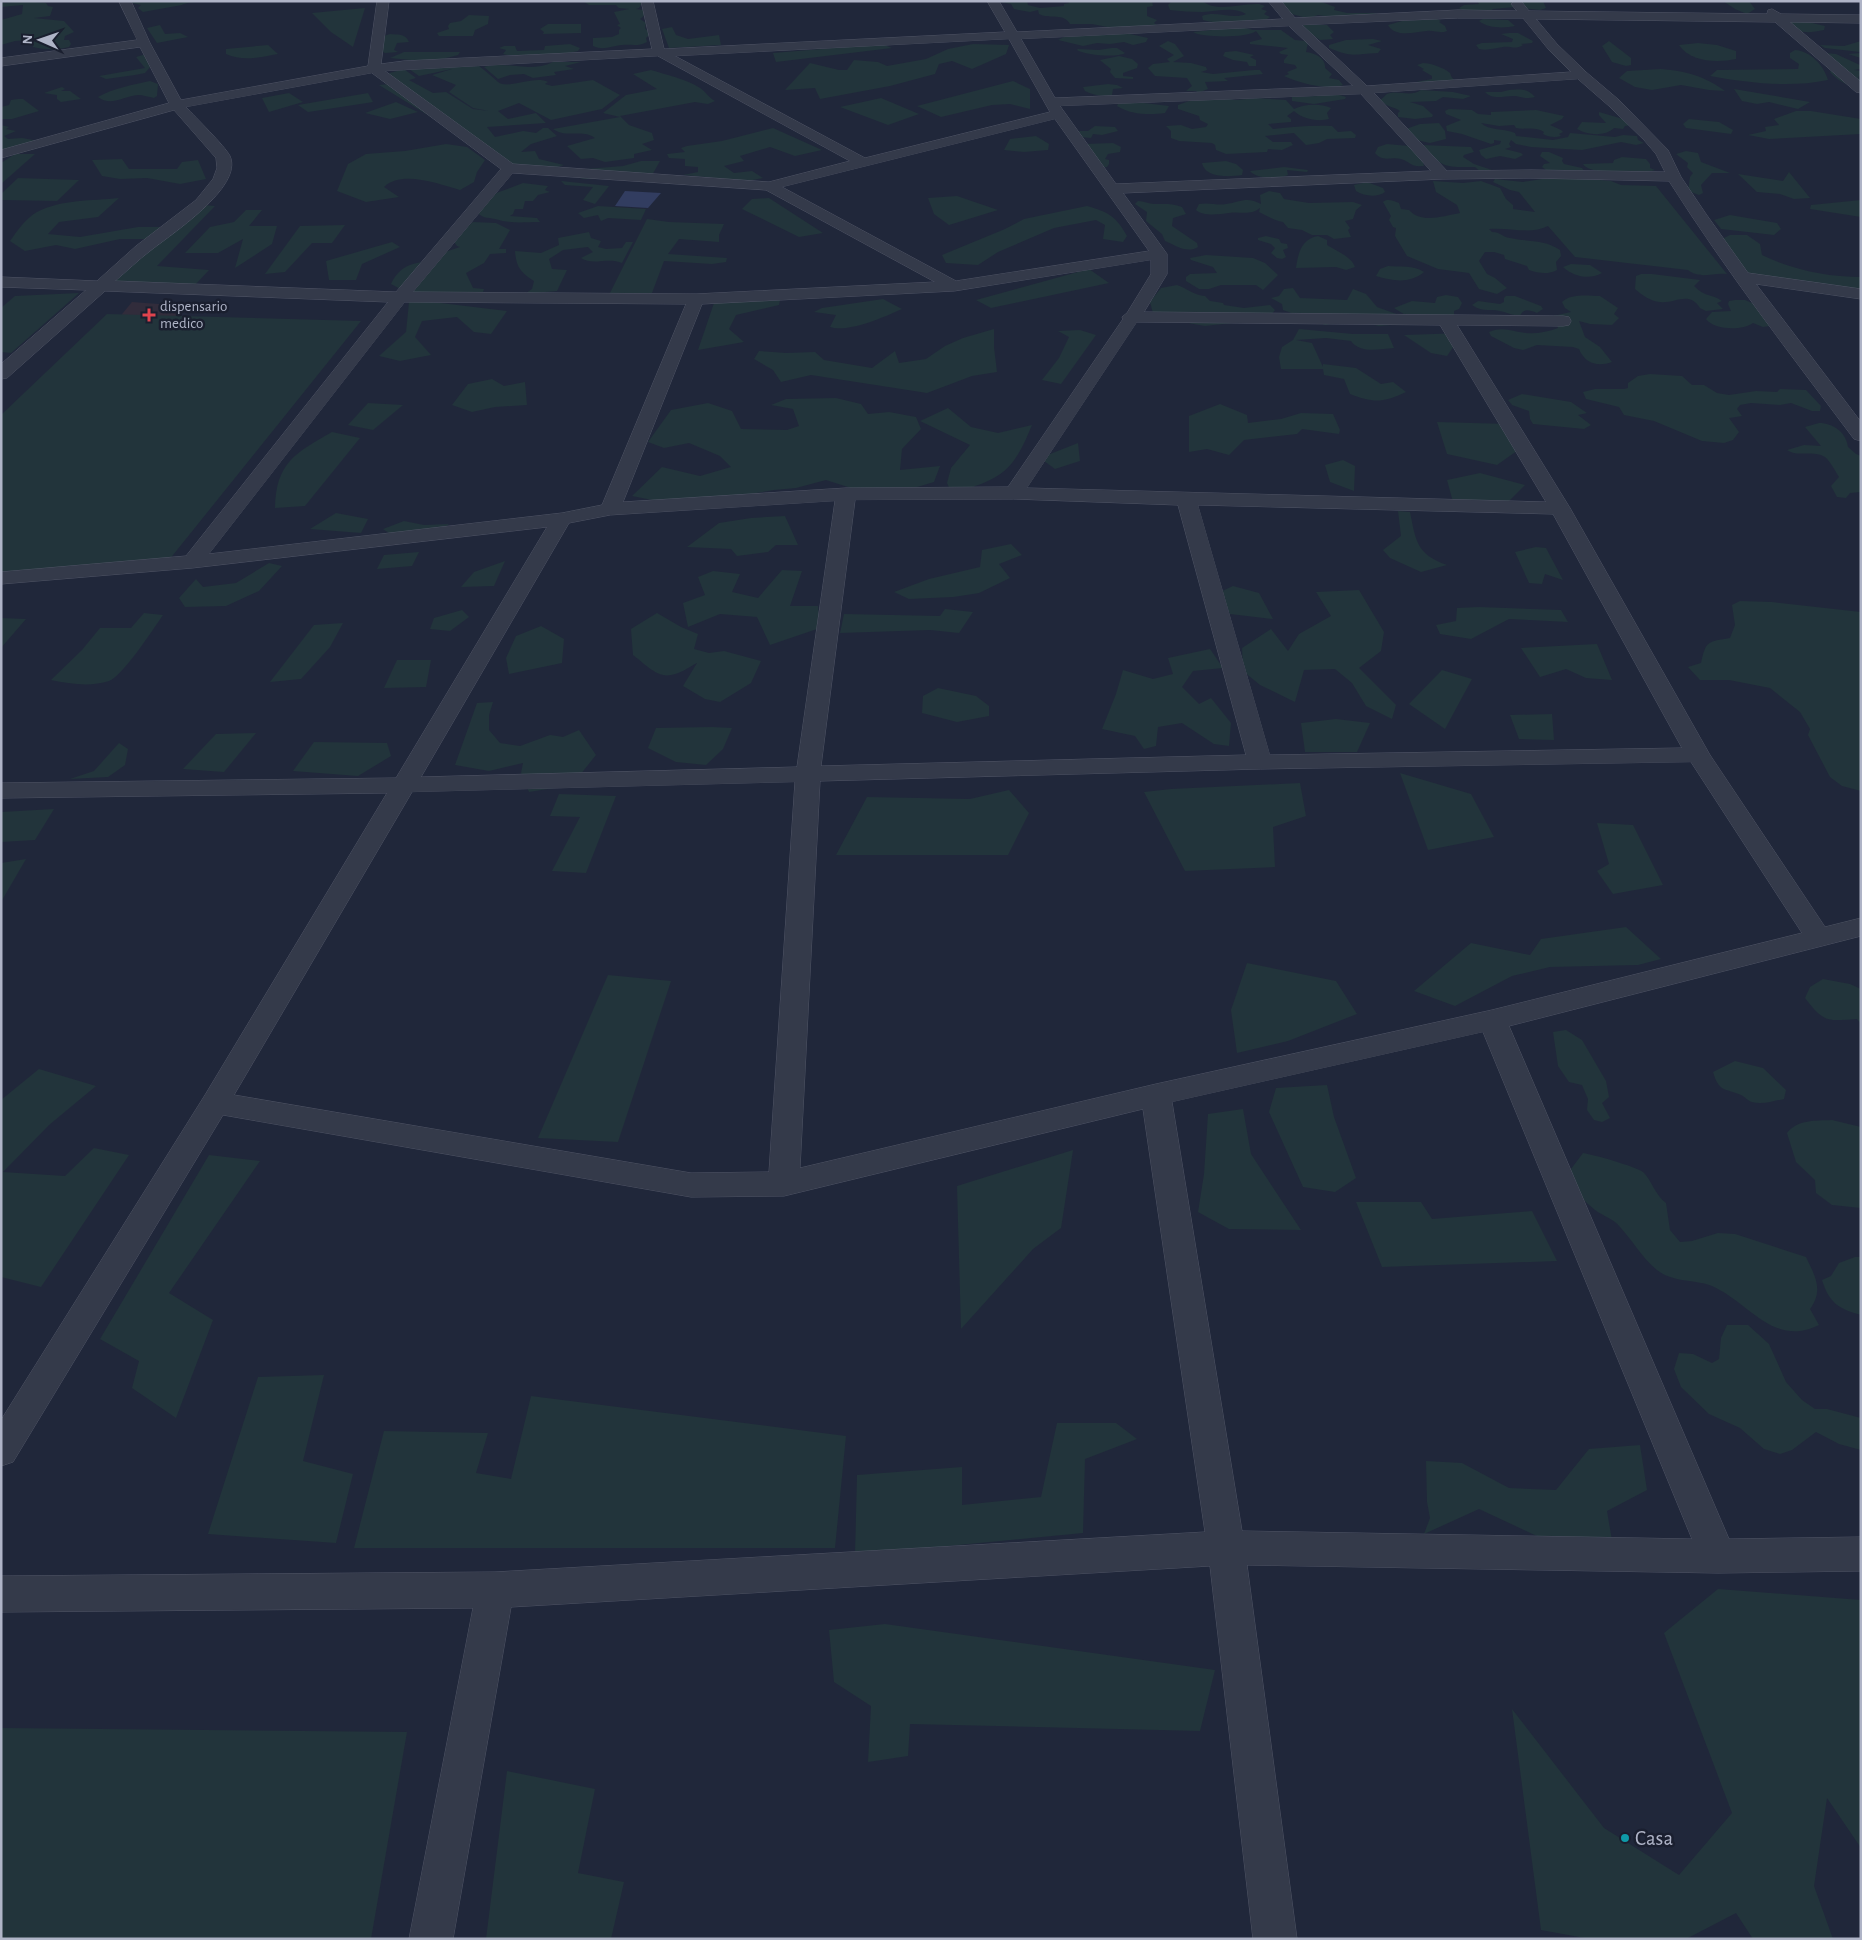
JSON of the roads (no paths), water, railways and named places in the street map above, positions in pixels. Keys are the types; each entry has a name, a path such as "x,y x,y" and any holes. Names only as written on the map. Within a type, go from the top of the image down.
{"street":[{"path":"1,374 142,249 201,203 220,180 224,168 223,157 176,105 125,1"},
{"path":"374,69 383,1"},
{"path":"647,1 659,52 862,162"},
{"path":"992,1 1014,35 1054,108 1159,254 1159,274 1014,492"},
{"path":"1274,1 1291,21 1364,90 1443,175"},
{"path":"1557,1 1566,14"},
{"path":"1761,2 1776,18 1861,89"},
{"path":"1520,8 1580,75 1649,137 1663,153 1674,177 1699,216 1786,338 1861,435"},
{"path":"1,154 176,105 404,65 1458,14 1520,8 1566,14 1861,19"},
{"path":"1,62 144,43"},
{"path":"374,69 509,168 769,186 1054,108 1580,75"},
{"path":"192,562 400,297 509,168"},
{"path":"1112,189 1443,175 1531,174 1674,177"},
{"path":"769,186 954,286"},
{"path":"1,282 400,297 696,299 954,286 1159,254"},
{"path":"1743,277 1861,294"},
{"path":"610,509 696,299"},
{"path":"1130,317 1446,321 1563,320"},
{"path":"1446,321 1560,508 1698,756 1819,938"},
{"path":"1,578 192,562 562,519 610,509 846,494 1014,492 1186,500 1560,508"},
{"path":"784,1184 808,774 846,494"},
{"path":"1186,500 1260,762"},
{"path":"1,1451 215,1103 406,785 562,519"},
{"path":"1,790 406,785 1260,762 1698,756"},
{"path":"215,1103 691,1185 784,1184 1156,1096 1492,1020 1861,927"},
{"path":"1492,1020 1718,1556"},
{"path":"1156,1096 1226,1548 1275,1939"},
{"path":"1,1594 496,1590 1226,1548 1718,1556 1861,1554"},
{"path":"431,1939 496,1590"}],"water":[{"path":"625,191 661,193 648,208 615,206"}],"place":[{"name":"dispensario medico","path":"149,315"},
{"name":"Casa","path":"1625,1838"}]}
